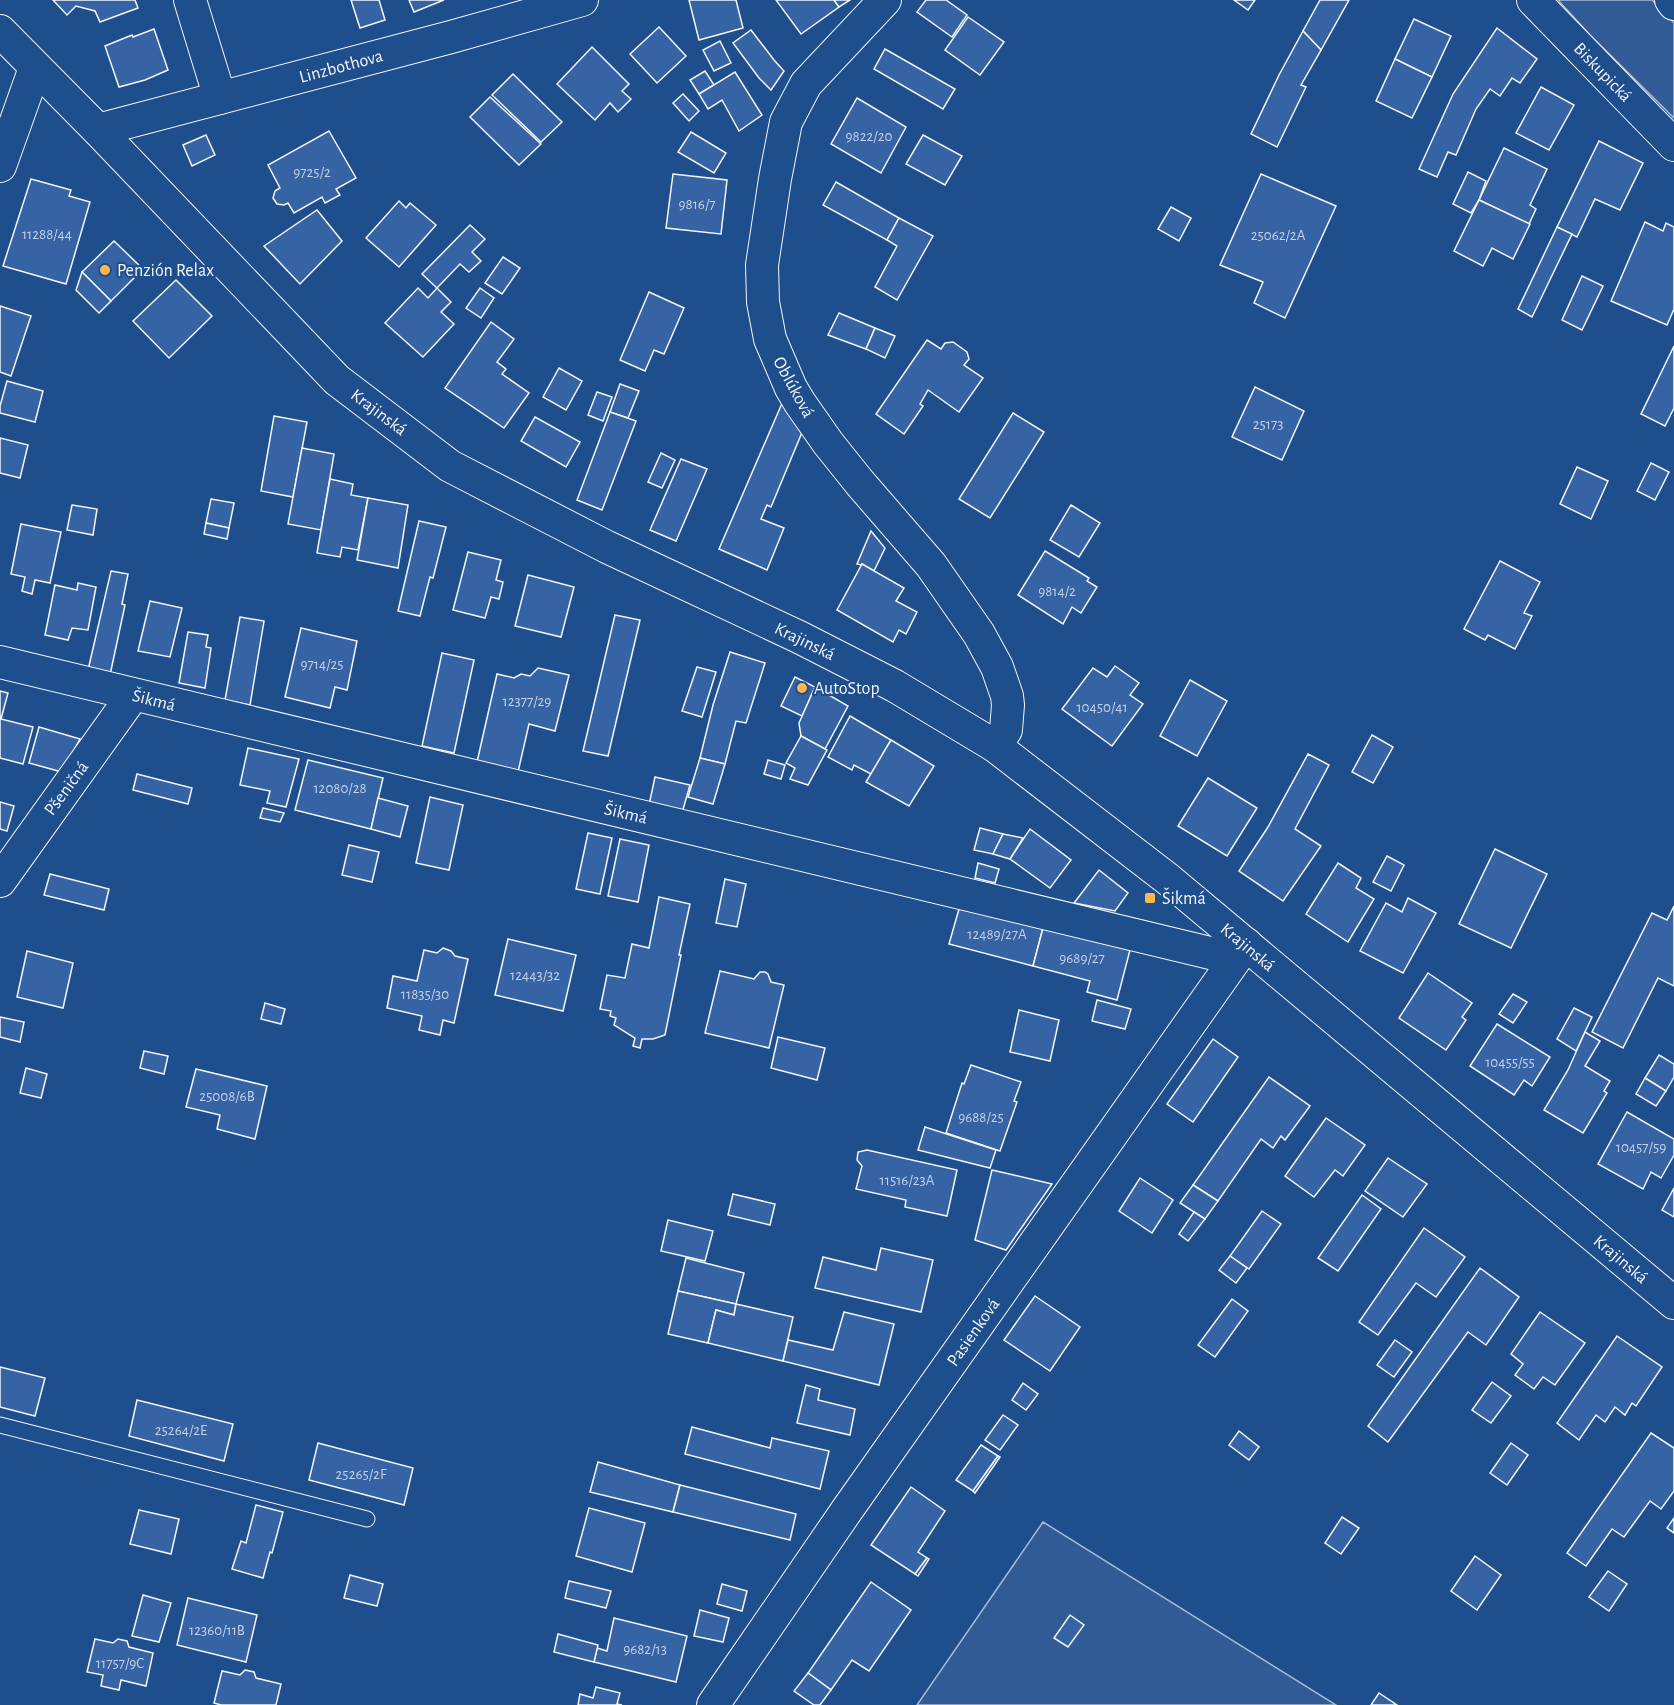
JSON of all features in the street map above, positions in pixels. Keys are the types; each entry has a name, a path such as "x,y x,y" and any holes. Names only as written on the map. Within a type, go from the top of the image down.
{"street":[{"path":"190,0 220,98"},
{"name":"Linzbothova","path":"98,130 582,0"},
{"name":"Oblúková","path":"885,0 806,84 786,122 762,265 763,302 770,339 800,403 860,483 931,565 979,634 997,667 1008,705 1006,730 994,746"},
{"name":"Biskupická","path":"1533,0 1674,145"},
{"path":"1671,0 1674,4"},
{"name":"Krajinská","path":"0,31 337,380 450,466 607,547 895,686 994,746 1169,880 1240,951 1674,1303"},
{"path":"0,166 35,68"},
{"name":"Šikmá","path":"0,662 133,695 1240,951"},
{"name":"Pšeničná","path":"0,880 133,695"},
{"name":"Pasienková","path":"713,1705 847,1510 1240,951"}],"lane":[{"path":"0,1425 367,1519"}],"shaded area":[{"path":"1558,0 1652,0 1674,23 1674,118 1590,35"},
{"path":"1043,1522 1336,1705 917,1705"}],"building":[{"path":"53,0 135,0 138,8 100,22 95,11 76,6 67,15"},
{"path":"351,0 379,0 385,20 360,28"},
{"path":"409,0 444,0 414,12"},
{"path":"689,0 736,0 743,28 699,40"},
{"path":"776,0 834,0 839,7 801,34"},
{"path":"834,0 850,0 839,7"},
{"path":"926,0 946,0 967,15 952,37 917,12"},
{"path":"1234,0 1255,0 1248,10"},
{"path":"1320,0 1349,0 1321,50 1303,31"},
{"path":"968,17 1004,42 980,75 945,50"},
{"path":"1414,19 1451,36 1432,77 1395,59"},
{"path":"659,27 686,56 657,83 630,54"},
{"path":"1497,28 1537,59 1520,83 1512,78 1500,96 1490,89 1476,109 1456,155 1448,152 1437,177 1419,169 1453,94"},
{"path":"154,29 168,70 145,80 119,87 105,46"},
{"path":"751,30 784,71 771,90 733,43"},
{"path":"1303,31 1321,50 1301,85 1306,87 1277,147 1251,134"},
{"path":"720,41 731,63 714,71 703,50"},
{"path":"592,47 629,84 622,91 631,99 618,112 610,103 595,120 557,84"},
{"path":"885,49 955,89 943,109 874,69"},
{"path":"1395,59 1432,77 1412,118 1376,101"},
{"path":"705,71 714,85 699,94 690,80"},
{"path":"735,72 762,115 739,131 722,100 708,109 699,94"},
{"path":"513,74 562,122 541,142 492,95"},
{"path":"1541,87 1574,105 1549,150 1516,133"},
{"path":"683,94 699,111 689,121 673,103"},
{"path":"490,97 541,144 519,165 470,117"},
{"path":"857,98 906,127 881,173 831,144"},
{"path":"329,131 356,178 336,189 340,195 325,203 322,197 294,213 288,203 277,204 273,198 275,191 280,188 268,165"},
{"path":"691,132 726,153 714,173 678,152"},
{"path":"206,135 215,155 192,166 183,145"},
{"path":"923,135 962,156 945,185 906,164"},
{"path":"1599,141 1643,163 1620,210 1595,199 1577,237 1557,227"},
{"path":"1504,148 1547,169 1530,205 1536,209 1529,224 1479,200"},
{"path":"1468,172 1486,181 1471,213 1453,204"},
{"path":"673,174 727,180 721,234 666,228"},
{"path":"1261,174 1336,206 1285,318 1254,303 1263,282 1220,265"},
{"path":"31,179 71,190 69,196 90,202 66,284 3,266"},
{"path":"836,182 899,218 887,240 823,205"},
{"path":"1479,200 1530,224 1513,259 1492,248 1483,266 1454,251"},
{"path":"399,201 406,208 410,203 436,225 399,267 366,238"},
{"path":"1171,207 1191,218 1179,241 1158,229"},
{"path":"317,210 342,241 300,284 264,246"},
{"path":"899,218 933,236 897,300 875,287 897,246 887,240"},
{"path":"1645,222 1663,231 1666,223 1674,227 1674,309 1667,325 1611,301"},
{"path":"470,225 485,239 472,252 481,261 469,272 460,264 437,288 422,274"},
{"path":"1557,227 1572,234 1532,317 1518,309"},
{"path":"114,241 143,269 111,301 82,272"},
{"path":"503,257 520,268 502,294 485,283"},
{"path":"82,272 111,301 99,313 76,290"},
{"path":"1582,276 1603,286 1582,330 1562,320"},
{"path":"176,280 212,316 169,358 133,321"},
{"path":"418,288 428,298 437,288 451,302 441,312 454,324 423,357 385,323"},
{"path":"480,288 494,298 481,318 466,308"},
{"path":"649,292 684,308 664,354 654,350 645,371 620,360"},
{"path":"0,306 31,316 11,376 0,372"},
{"path":"839,313 875,328 866,349 828,335"},
{"path":"491,322 514,339 497,362 506,369 502,374 529,393 504,428 445,388"},
{"path":"875,328 895,336 885,358 866,349"},
{"path":"927,340 941,349 945,343 953,342 967,352 969,359 964,365 983,378 959,412 928,390 920,404 923,406 904,434 876,414"},
{"path":"1674,346 1674,408 1665,426 1641,414"},
{"path":"559,368 582,381 566,410 543,397"},
{"path":"7,381 43,391 35,422 0,413"},
{"path":"620,384 639,391 628,418 610,412"},
{"path":"1255,387 1304,411 1282,460 1232,437"},
{"path":"597,392 612,397 603,421 588,415"},
{"path":"783,401 803,430 771,507 767,505 761,519 784,528 767,570 719,549"},
{"path":"610,412 636,421 602,510 577,500"},
{"path":"1013,413 1044,432 990,518 959,499"},
{"path":"274,416 307,422 293,497 261,491"},
{"path":"535,417 580,442 566,467 521,441"},
{"path":"0,438 28,445 20,478 0,473"},
{"path":"302,448 334,454 321,530 288,524"},
{"path":"661,453 675,460 662,488 648,482"},
{"path":"681,459 707,469 676,541 650,530"},
{"path":"1651,463 1669,472 1655,500 1637,491"},
{"path":"1577,467 1608,481 1591,519 1560,504"},
{"path":"330,479 353,484 351,495 368,498 358,550 342,547 340,557 317,553"},
{"path":"368,498 408,505 398,568 357,560"},
{"path":"211,499 234,503 229,528 206,523"},
{"path":"72,505 97,509 93,535 67,530"},
{"path":"1071,505 1100,523 1079,557 1050,540"},
{"path":"419,521 446,527 433,578 430,577 420,616 398,611"},
{"path":"206,523 229,528 227,539 204,534"},
{"path":"21,524 61,532 50,583 35,580 32,594 22,591 25,577 11,574"},
{"path":"871,531 885,548 874,571 862,564 857,564"},
{"path":"1045,551 1089,578 1087,581 1097,587 1081,613 1072,607 1063,624 1018,595"},
{"path":"468,552 501,560 496,580 503,582 499,599 491,597 485,618 453,610"},
{"path":"1500,561 1540,582 1524,613 1532,616 1515,649 1488,635 1485,640 1464,629"},
{"path":"862,564 904,588 896,601 917,612 906,634 899,630 893,642 837,610"},
{"path":"111,571 128,574 122,604 125,605 110,675 88,670"},
{"path":"528,575 574,587 561,637 515,626"},
{"path":"78,583 96,587 88,630 72,628 68,640 45,635 55,585 77,590"},
{"path":"150,601 182,608 170,657 138,651"},
{"path":"615,615 640,620 608,756 583,751"},
{"path":"240,617 264,621 250,705 225,700"},
{"path":"301,628 357,641 347,690 335,687 330,708 285,697"},
{"path":"188,632 208,635 206,647 211,648 205,688 179,683"},
{"path":"730,652 765,663 746,723 736,721 725,764 700,758 713,705"},
{"path":"442,653 474,660 454,753 422,746"},
{"path":"1115,666 1139,683 1130,695 1143,704 1112,746 1062,709 1093,668 1107,677"},
{"path":"697,667 716,672 702,717 682,711"},
{"path":"538,668 569,675 555,731 529,724 518,772 477,762 497,674 514,678 521,674 530,676"},
{"path":"795,677 815,687 802,716 781,706"},
{"path":"1190,680 1227,701 1197,756 1160,736"},
{"path":"815,687 848,706 825,749 801,736 799,723"},
{"path":"0,691 8,693 1,719 33,727 23,764 0,758"},
{"path":"850,716 891,740 871,774 854,765 852,770 828,757"},
{"path":"39,727 80,739 62,772 29,763"},
{"path":"1372,735 1393,747 1373,783 1352,772"},
{"path":"801,736 827,750 808,785 790,779 795,768 786,763"},
{"path":"891,740 934,766 909,806 866,782"},
{"path":"248,748 299,759 286,807 267,803 270,791 240,785"},
{"path":"1308,754 1329,765 1295,829 1321,846 1283,901 1239,871 1268,827"},
{"path":"700,758 725,764 713,804 688,797"},
{"path":"308,760 383,778 371,829 295,810"},
{"path":"768,760 785,765 781,779 764,774"},
{"path":"137,774 192,788 188,804 133,790"},
{"path":"655,777 690,785 682,813 649,805"},
{"path":"1208,778 1257,808 1227,856 1178,826"},
{"path":"430,797 463,805 449,870 416,863"},
{"path":"378,798 408,806 400,837 371,829"},
{"path":"0,802 14,806 7,831 0,829"},
{"path":"263,808 284,813 280,822 260,818"},
{"path":"980,828 1003,834 993,854 974,850"},
{"path":"1030,829 1071,860 1050,888 1010,859"},
{"path":"588,833 612,838 600,894 576,889"},
{"path":"1003,834 1023,838 1010,859 993,854"},
{"path":"620,839 649,845 638,902 608,896"},
{"path":"349,845 379,852 372,882 342,875"},
{"path":"1495,849 1547,874 1511,948 1459,924"},
{"path":"1387,856 1404,865 1391,891 1373,882"},
{"path":"978,863 999,869 995,883 975,878"},
{"path":"1338,863 1361,878 1356,888 1374,899 1348,942 1306,914"},
{"path":"1099,870 1128,893 1115,911 1074,903"},
{"path":"50,874 109,889 104,910 44,895"},
{"path":"725,879 746,884 737,927 716,923"},
{"path":"659,897 690,904 665,1035 653,1039 642,1039 640,1048 633,1046 635,1038 614,1025 616,1018 610,1016 611,1011 600,1009 607,975 625,978 632,944 649,948"},
{"path":"1408,898 1436,913 1403,973 1360,951 1386,903 1402,912"},
{"path":"961,902 1044,924 1033,966 949,944"},
{"path":"1674,906 1674,986 1658,978 1623,1048 1592,1032 1652,913 1667,920"},
{"path":"1043,928 1130,950 1117,1000 1087,992 1090,981 1033,966"},
{"path":"508,939 576,955 563,1011 495,995"},
{"path":"443,948 451,951 455,956 468,959 454,1023 443,1020 440,1035 419,1030 422,1016 387,1008 393,976 417,981 424,950 437,953"},
{"path":"27,951 73,963 63,1008 17,997"},
{"path":"720,971 754,979 760,972 765,972 771,982 784,985 769,1048 705,1033"},
{"path":"1428,973 1472,1003 1462,1017 1466,1020 1446,1050 1399,1018"},
{"path":"1513,994 1527,1002 1513,1023 1499,1014"},
{"path":"1097,1000 1131,1009 1125,1029 1092,1021"},
{"path":"265,1003 285,1009 281,1024 261,1019"},
{"path":"1574,1008 1592,1017 1576,1051 1557,1039"},
{"path":"1019,1010 1059,1020 1050,1061 1010,1052"},
{"path":"0,1017 24,1022 20,1042 0,1037"},
{"path":"1497,1024 1550,1057 1532,1086 1524,1080 1514,1095 1470,1066"},
{"path":"1585,1032 1600,1041 1585,1066 1610,1081 1604,1091 1607,1093 1583,1133 1544,1110 1568,1070"},
{"path":"778,1037 825,1048 817,1080 771,1068"},
{"path":"1213,1039 1238,1057 1193,1122 1167,1104"},
{"path":"144,1051 168,1056 164,1074 140,1068"},
{"path":"1659,1055 1674,1064 1674,1077 1666,1091 1645,1078"},
{"path":"971,1065 1021,1082 1014,1101 1017,1102 1000,1151 946,1133 962,1083 964,1084"},
{"path":"26,1068 47,1074 41,1098 20,1093"},
{"path":"196,1069 267,1086 255,1139 217,1129 220,1115 186,1107"},
{"path":"1269,1077 1310,1106 1285,1140 1281,1136 1273,1148 1261,1139 1218,1201 1193,1185"},
{"path":"1645,1078 1666,1091 1656,1106 1636,1094"},
{"path":"1627,1112 1674,1139 1674,1155 1661,1178 1651,1172 1643,1189 1598,1164"},
{"path":"1326,1118 1365,1145 1343,1176 1335,1170 1314,1197 1285,1176"},
{"path":"925,1127 996,1150 990,1168 918,1150"},
{"path":"867,1150 957,1170 947,1216 905,1207 906,1200 856,1189 862,1166 857,1160 858,1152"},
{"path":"1388,1158 1427,1184 1403,1217 1365,1191"},
{"path":"992,1170 1052,1184 1006,1250 975,1240"},
{"path":"1140,1178 1173,1200 1152,1233 1119,1211"},
{"path":"1193,1185 1218,1201 1205,1219 1180,1203"},
{"path":"1674,1188 1674,1217 1662,1210"},
{"path":"733,1194 775,1204 770,1225 728,1215"},
{"path":"1362,1195 1381,1209 1338,1271 1318,1258"},
{"path":"1262,1211 1281,1224 1249,1269 1230,1256"},
{"path":"1194,1212 1205,1219 1188,1241 1179,1234"},
{"path":"668,1220 713,1231 705,1261 661,1251"},
{"path":"1424,1228 1465,1257 1436,1297 1416,1283 1378,1335 1359,1322"},
{"path":"881,1248 933,1260 921,1312 815,1288 823,1257 876,1270"},
{"path":"1230,1256 1247,1268 1236,1283 1219,1270"},
{"path":"686,1258 744,1273 736,1304 678,1291"},
{"path":"1480,1268 1519,1297 1486,1345 1468,1332 1388,1442 1368,1426"},
{"path":"678,1291 736,1304 734,1315 716,1310 708,1343 668,1334"},
{"path":"1035,1296 1080,1327 1050,1371 1004,1340"},
{"path":"1232,1299 1248,1311 1215,1357 1198,1345"},
{"path":"736,1304 793,1317 783,1361 708,1343 716,1310 734,1315"},
{"path":"844,1312 894,1324 879,1385 783,1361 788,1340 833,1350"},
{"path":"1540,1312 1585,1343 1555,1385 1543,1377 1534,1389 1515,1375 1523,1364 1511,1354"},
{"path":"1617,1336 1662,1367 1636,1406 1632,1403 1625,1415 1615,1407 1605,1422 1596,1415 1579,1440 1557,1423"},
{"path":"1395,1340 1412,1352 1394,1377 1377,1365"},
{"path":"0,1367 45,1378 35,1416 0,1407"},
{"path":"1492,1382 1511,1396 1491,1423 1472,1410"},
{"path":"1023,1383 1038,1394 1026,1410 1012,1400"},
{"path":"806,1385 820,1389 818,1400 855,1409 850,1435 797,1423"},
{"path":"137,1400 233,1424 224,1461 129,1436"},
{"path":"1003,1415 1018,1425 1000,1450 985,1440"},
{"path":"692,1427 770,1448 772,1438 829,1451 820,1489 685,1454"},
{"path":"1239,1431 1259,1447 1249,1460 1229,1445"},
{"path":"1651,1433 1674,1448 1674,1491 1661,1509 1650,1501 1624,1537 1612,1529 1586,1566 1567,1553"},
{"path":"318,1443 413,1468 404,1505 309,1480"},
{"path":"1511,1443 1528,1455 1507,1485 1490,1473"},
{"path":"981,1445 998,1456 973,1491 956,1480"},
{"path":"998,1456 1000,1457 975,1493 973,1491"},
{"path":"598,1462 680,1485 673,1512 590,1492"},
{"path":"680,1485 796,1514 790,1540 673,1512"},
{"path":"911,1487 945,1511 918,1552 927,1558 915,1574 871,1545"},
{"path":"256,1505 283,1512 263,1578 232,1569 241,1541 246,1543"},
{"path":"589,1508 645,1523 632,1572 576,1556"},
{"path":"139,1510 179,1519 171,1554 130,1544"},
{"path":"1342,1517 1359,1528 1341,1554 1325,1543"},
{"path":"1674,1518 1674,1533 1667,1528"},
{"path":"1475,1556 1501,1575 1477,1610 1451,1591"},
{"path":"927,1558 929,1559 918,1576 915,1574"},
{"path":"1608,1571 1627,1584 1609,1611 1589,1597"},
{"path":"350,1575 383,1584 377,1606 344,1598"},
{"path":"569,1581 611,1591 606,1608 565,1598"},
{"path":"871,1582 911,1610 869,1671 852,1660 831,1690 808,1673"},
{"path":"722,1584 747,1591 742,1611 717,1604"},
{"path":"143,1595 171,1603 159,1642 132,1636"},
{"path":"188,1598 257,1615 246,1662 177,1645"},
{"path":"700,1610 729,1618 723,1642 694,1636"},
{"path":"1070,1615 1084,1625 1068,1647 1054,1638"},
{"path":"614,1618 687,1636 676,1682 594,1662 597,1648 607,1651"},
{"path":"558,1634 598,1645 594,1662 554,1652"},
{"path":"95,1639 113,1643 118,1639 127,1641 129,1647 153,1653 146,1686 121,1680 119,1690 101,1686 103,1675 87,1672"},
{"path":"245,1670 254,1672 256,1678 281,1684 276,1705 214,1703 222,1671 240,1675"},
{"path":"808,1673 831,1690 820,1705 814,1705 794,1691"},
{"path":"596,1687 620,1693 617,1704 622,1705 578,1705 580,1694 593,1698"},
{"path":"1379,1693 1397,1705 1371,1705"}],"place":[{"name":"Penzión Relax","path":"105,270"},
{"name":"AutoStop","path":"802,688"},
{"name":"Šikmá","path":"1150,898"}]}
